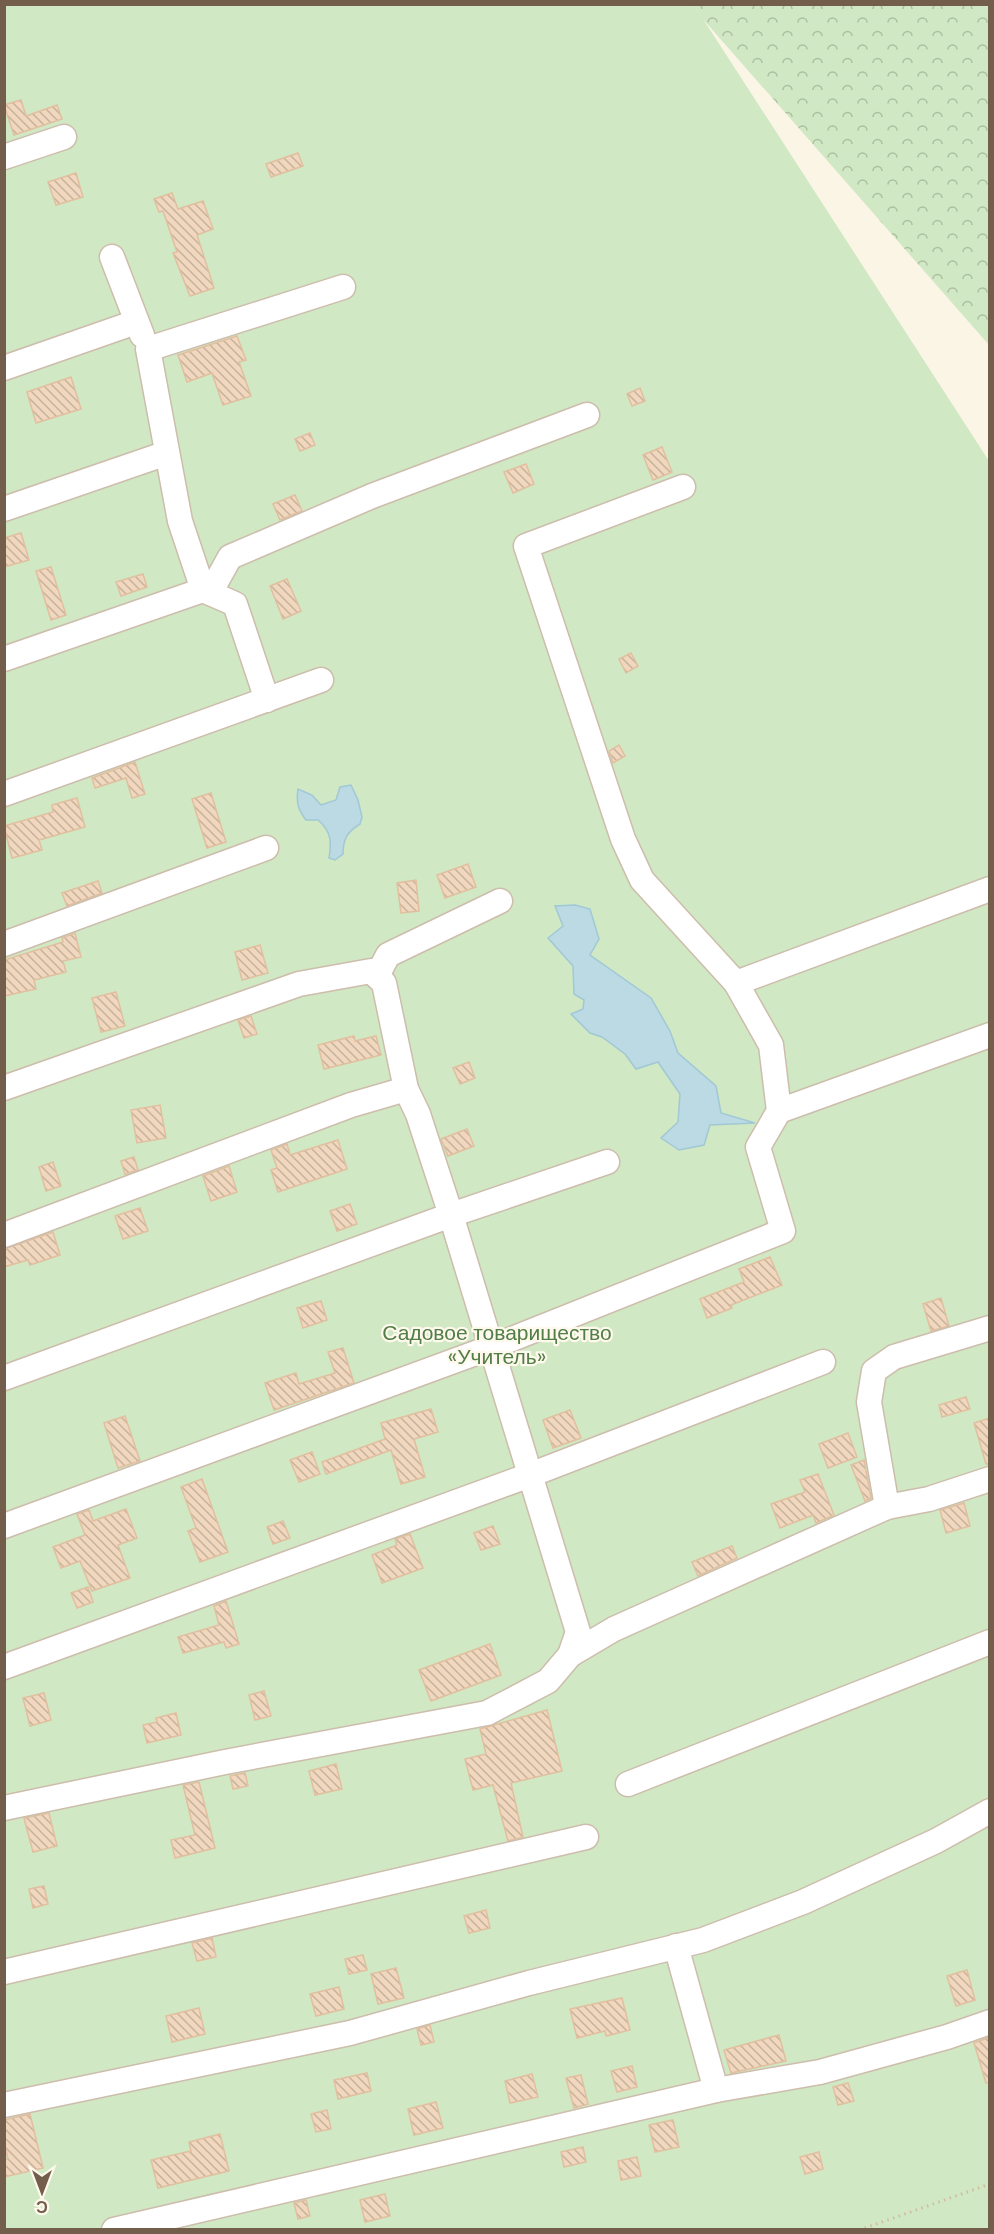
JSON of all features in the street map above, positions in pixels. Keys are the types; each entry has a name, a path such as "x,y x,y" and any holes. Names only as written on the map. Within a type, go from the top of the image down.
{"street":[{"path":"4,157 64,137"},
{"path":"112,256 148,349 180,521 206,591 235,604 267,700"},
{"path":"148,349 343,287"},
{"path":"4,368 136,322"},
{"path":"4,659 206,591 230,557 372,496 587,415"},
{"path":"4,508 167,453"},
{"path":"4,1526 492,1347 783,1231 758,1147 779,1111 771,1045 736,983 642,880 623,839 526,546 683,487"},
{"path":"4,794 321,680"},
{"path":"4,944 266,848"},
{"path":"736,983 990,889"},
{"path":"377,976 388,955 500,901"},
{"path":"4,1088 299,984 371,971 377,976 384,983 406,1089 418,1114 451,1215 579,1632 570,1655 548,1681 487,1713 225,1762 4,1808"},
{"path":"779,1111 990,1035"},
{"path":"4,1235 351,1105 406,1089"},
{"path":"4,1378 451,1215 607,1162"},
{"path":"887,1507 869,1402 874,1371 894,1357 990,1328"},
{"path":"4,1667 530,1475 824,1362"},
{"path":"570,1655 614,1629 887,1507 929,1499 990,1479"},
{"path":"627,1784 990,1642"},
{"path":"4,2104 350,2033 529,1983 703,1940 803,1902 936,1841 990,1811"},
{"path":"4,1972 586,1837"},
{"path":"676,1947 716,2090"},
{"path":"114,2229 716,2090 820,2072 947,2037 990,2022"}],"path":[{"path":"859,2229 990,2184"}],"green space":[{"name":"Садовое товарищество «Учитель»","path":"5,5 694,5 989,461 989,2229 5,2230"},
{"path":"694,5 989,5 989,345 702,18"}],"water":[{"path":"351,785 362,817 360,824 347,836 343,854 335,860 329,858 330,842 326,828 318,820 306,820 301,813 298,806 298,789 312,795 321,805 336,800 340,787"},
{"path":"575,905 590,909 599,939 590,955 651,998 670,1031 678,1053 716,1086 721,1113 755,1123 710,1125 704,1145 679,1150 661,1138 678,1122 680,1094 658,1062 636,1069 625,1054 602,1037 590,1033 571,1014 583,1009 584,1000 574,994 573,966 548,938 563,926 555,906"}],"building":[{"path":"21,100 26,116 57,105 62,119 14,135 4,105"},
{"path":"298,153 303,166 271,177 266,164"},
{"path":"76,173 83,197 56,205 48,182"},
{"path":"172,193 178,209 203,201 213,229 197,235 214,288 190,296 173,253 177,252 163,211 159,212 154,199"},
{"path":"237,336 246,360 239,362 251,396 223,405 212,373 187,382 178,355"},
{"path":"71,377 81,409 36,423 27,392"},
{"path":"640,388 645,401 632,406 627,394"},
{"path":"310,433 315,445 300,451 295,439"},
{"path":"662,447 672,472 653,480 643,455"},
{"path":"526,464 534,484 513,493 504,472"},
{"path":"295,495 302,511 280,520 273,504"},
{"path":"21,533 29,560 4,567 4,538"},
{"path":"51,567 66,615 51,620 36,571"},
{"path":"143,574 147,587 121,596 116,582"},
{"path":"287,579 301,611 283,619 270,586"},
{"path":"631,653 638,666 626,673 619,659"},
{"path":"619,745 625,756 613,763 609,751"},
{"path":"135,762 145,794 132,798 126,778 95,788 92,778"},
{"path":"211,793 226,842 207,848 192,799"},
{"path":"77,798 85,827 39,840 42,850 12,858 4,826 53,812 52,805"},
{"path":"468,864 476,887 445,898 437,875"},
{"path":"416,880 419,911 401,913 397,883"},
{"path":"98,881 102,893 67,906 62,893"},
{"path":"75,933 81,957 63,961 66,972 34,980 36,989 4,996 4,960 63,942 62,938"},
{"path":"260,945 268,973 242,980 235,952"},
{"path":"116,992 125,1026 101,1032 92,998"},
{"path":"251,1016 257,1034 244,1038 238,1020"},
{"path":"354,1036 355,1041 376,1036 381,1055 324,1069 318,1045"},
{"path":"469,1062 475,1078 460,1084 453,1068"},
{"path":"160,1105 166,1138 137,1143 131,1110"},
{"path":"467,1129 474,1146 448,1156 441,1139"},
{"path":"338,1140 347,1169 278,1192 271,1170 277,1168 271,1150 287,1144 290,1155"},
{"path":"134,1157 138,1170 125,1174 121,1161"},
{"path":"53,1162 61,1186 46,1191 39,1167"},
{"path":"229,1166 237,1192 211,1201 203,1176"},
{"path":"350,1204 357,1224 337,1231 330,1211"},
{"path":"140,1208 148,1231 123,1239 115,1216"},
{"path":"53,1232 60,1255 30,1265 28,1260 4,1267 4,1249"},
{"path":"770,1257 782,1285 731,1305 732,1308 707,1318 700,1299 744,1282 739,1269"},
{"path":"941,1298 949,1326 931,1331 923,1304"},
{"path":"321,1301 327,1320 303,1328 297,1308"},
{"path":"343,1348 354,1383 274,1410 265,1383 296,1373 299,1384 335,1373 328,1352"},
{"path":"966,1397 970,1409 942,1417 939,1405"},
{"path":"431,1409 438,1432 414,1439 425,1477 401,1484 391,1450 326,1474 322,1462 385,1439 381,1423"},
{"path":"570,1410 581,1438 553,1448 543,1420"},
{"path":"125,1416 140,1461 118,1468 104,1423"},
{"path":"990,1418 990,1464 986,1464 974,1423"},
{"path":"848,1433 857,1457 828,1468 819,1444"},
{"path":"312,1452 320,1474 299,1482 290,1460"},
{"path":"864,1460 871,1498 865,1501 851,1465"},
{"path":"818,1474 834,1515 816,1523 813,1515 780,1528 771,1504 805,1492 800,1480"},
{"path":"202,1479 228,1552 200,1562 188,1531 196,1528 181,1487"},
{"path":"964,1503 970,1526 946,1533 940,1510"},
{"path":"126,1509 137,1538 118,1545 130,1578 92,1591 80,1561 61,1568 53,1547 85,1535 77,1514 89,1510 93,1521"},
{"path":"283,1521 290,1538 273,1544 267,1527"},
{"path":"493,1526 500,1544 481,1550 474,1533"},
{"path":"410,1534 423,1568 382,1583 372,1555 397,1545 395,1539"},
{"path":"732,1546 737,1558 698,1576 692,1562"},
{"path":"88,1587 93,1602 77,1608 71,1593"},
{"path":"226,1601 239,1644 226,1648 224,1642 183,1653 178,1637 219,1625 214,1606"},
{"path":"490,1644 501,1675 431,1701 419,1670"},
{"path":"264,1691 271,1716 255,1720 249,1695"},
{"path":"44,1693 51,1720 30,1726 23,1698"},
{"path":"547,1710 562,1771 511,1783 523,1837 508,1841 493,1785 473,1790 465,1759 486,1754 480,1729"},
{"path":"176,1713 181,1735 147,1743 143,1725 157,1722 156,1718"},
{"path":"336,1764 342,1789 315,1795 309,1771"},
{"path":"245,1773 248,1786 233,1789 230,1776"},
{"path":"199,1782 215,1848 175,1858 171,1840 195,1835 183,1785"},
{"path":"49,1813 57,1846 33,1852 24,1818"},
{"path":"44,1886 48,1904 33,1908 29,1889"},
{"path":"486,1910 490,1928 469,1933 464,1916"},
{"path":"212,1938 216,1957 197,1961 192,1943"},
{"path":"363,1955 367,1970 349,1974 345,1959"},
{"path":"396,1968 404,1998 378,2004 371,1974"},
{"path":"967,1970 975,2000 956,2006 947,1976"},
{"path":"339,1987 344,2009 316,2016 310,1994"},
{"path":"622,1998 630,2030 606,2036 605,2031 577,2038 570,2009"},
{"path":"199,2008 205,2034 172,2042 166,2016"},
{"path":"430,2025 434,2042 421,2045 417,2029"},
{"path":"779,2035 786,2061 731,2073 724,2050"},
{"path":"990,2037 990,2082 986,2083 974,2043"},
{"path":"632,2066 637,2087 617,2092 611,2071"},
{"path":"367,2073 371,2091 338,2099 334,2080"},
{"path":"532,2074 538,2097 510,2103 505,2081"},
{"path":"581,2075 588,2104 574,2108 566,2078"},
{"path":"848,2083 854,2101 838,2105 833,2087"},
{"path":"436,2102 443,2128 414,2135 408,2109"},
{"path":"327,2110 331,2129 316,2132 311,2114"},
{"path":"30,2114 43,2168 4,2177 4,2160 8,2159 4,2143 4,2120"},
{"path":"673,2120 679,2147 655,2152 649,2125"},
{"path":"220,2134 229,2171 158,2188 151,2160 191,2151 189,2142"},
{"path":"583,2147 586,2162 564,2167 561,2152"},
{"path":"819,2152 823,2169 805,2174 800,2157"},
{"path":"637,2157 641,2176 621,2180 618,2161"},
{"path":"385,2194 390,2216 365,2222 360,2200"},
{"path":"306,2200 310,2216 298,2219 294,2203"}]}
